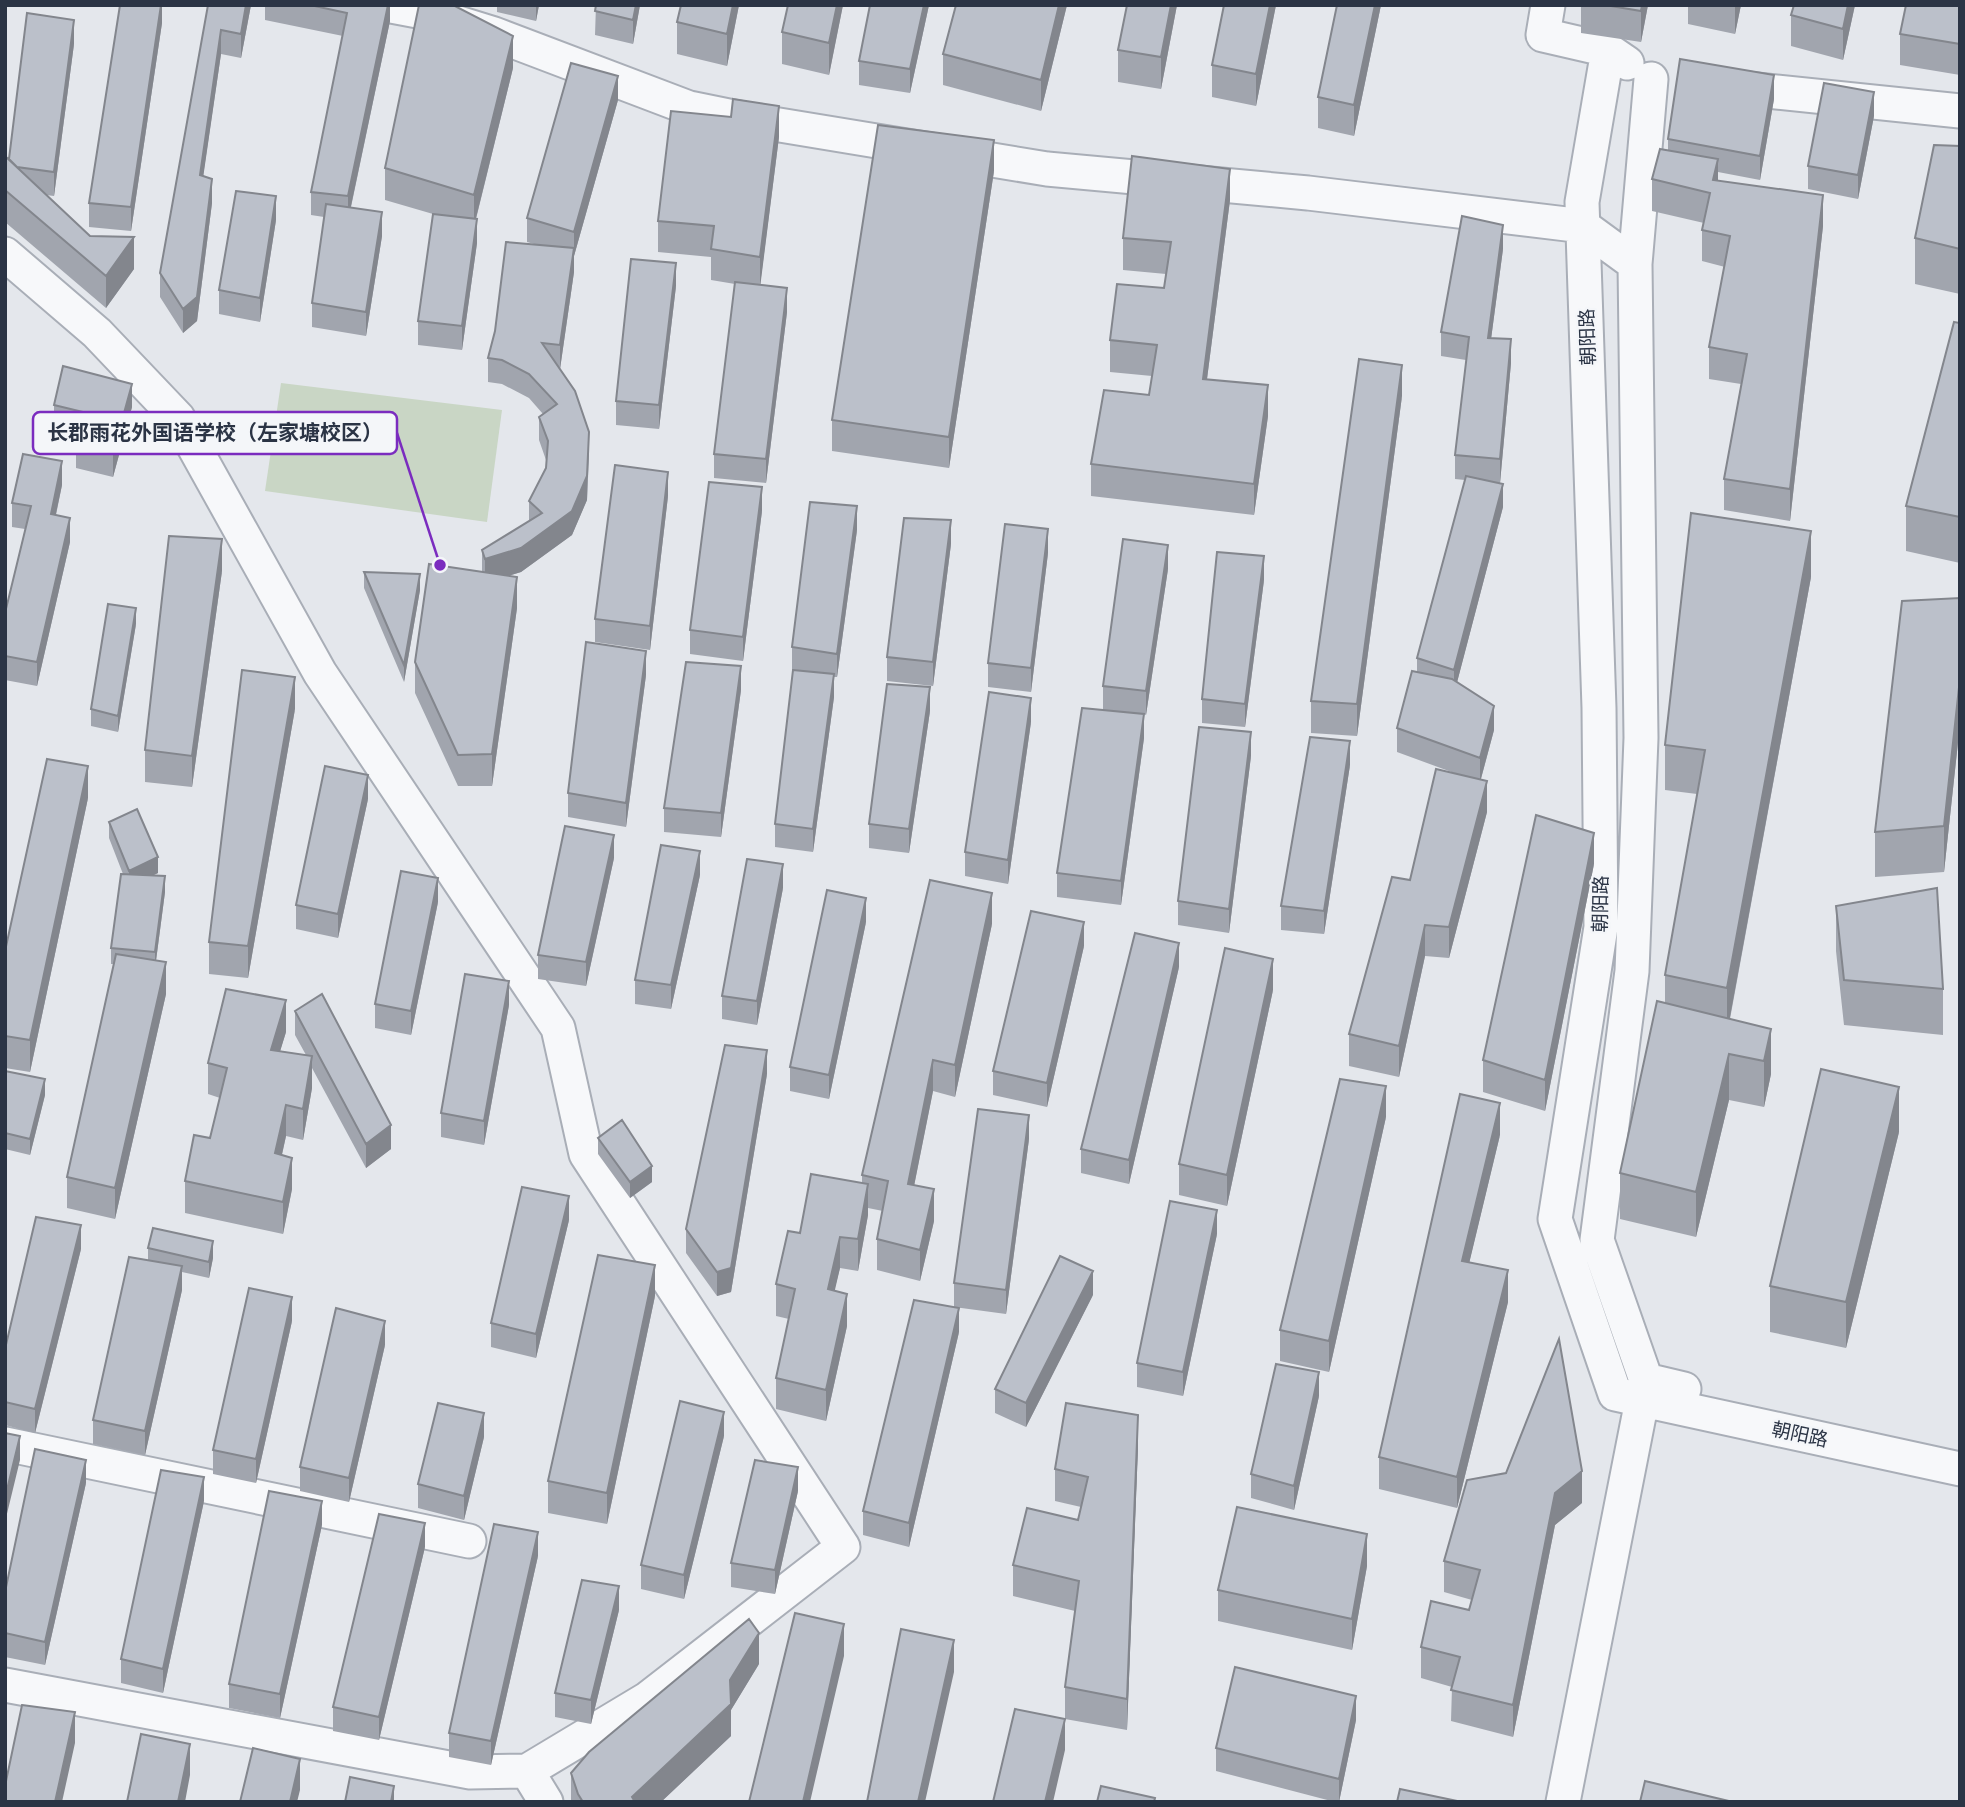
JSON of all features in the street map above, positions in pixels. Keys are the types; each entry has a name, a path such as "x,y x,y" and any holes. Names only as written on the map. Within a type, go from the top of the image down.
{"street":[{"path":"386,5 423,12 494,34 689,108 1047,169 1308,193 1583,226 1635,264"},
{"path":"1548,5 1543,35 1608,50 1673,81 1960,111"},
{"name":"朝阳路","path":"1608,50 1582,202 1599,708 1601,927 1555,1219 1615,1394 1644,1390 1960,1449"},
{"name":"朝阳路","path":"1644,1390 1597,1240 1632,971 1639,793 1641,738 1635,264 1673,81"},
{"path":"5,254 97,332 178,418 320,673 558,1028 586,1154 843,1547 647,1699 527,1771 470,1772 5,1685"},
{"path":"1563,1802 1644,1390"},
{"name":"朝阳路","path":"1644,1390 1960,1469"},
{"path":"5,1444 469,1541"},
{"path":"527,1771 546,1802"}],"green space":[{"path":"281,383 502,410 487,522 265,491"}],"building":[{"path":"120,5 161,5 131,207 89,203"},
{"path":"208,5 246,5 241,34 221,30 200,175 212,179 197,297 183,309 160,273"},
{"path":"310,5 388,5 348,196 311,192 347,13"},
{"path":"419,5 453,5 513,36 474,195 385,168"},
{"path":"596,5 636,5 633,20 595,11"},
{"path":"681,5 733,5 727,34 677,22"},
{"path":"788,5 837,5 829,43 782,32"},
{"path":"870,5 924,5 910,69 859,61"},
{"path":"956,5 1059,5 1041,80 943,54"},
{"path":"1127,5 1171,5 1161,57 1118,50"},
{"path":"1224,5 1270,5 1256,74 1212,65"},
{"path":"1337,5 1375,5 1354,105 1318,97"},
{"path":"1605,5 1642,5 1641,11"},
{"path":"1794,5 1848,5 1843,29 1791,15"},
{"path":"1906,5 1960,5 1960,44 1900,34"},
{"path":"27,13 74,20 54,172 17,167 9,159"},
{"path":"1680,59 1774,75 1760,156 1668,139"},
{"path":"571,63 618,76 574,232 527,218"},
{"path":"1824,83 1874,92 1858,175 1808,166"},
{"path":"733,99 779,106 760,257 711,249 714,226 658,221 671,111 731,117"},
{"path":"878,125 994,140 949,437 832,420"},
{"path":"1934,145 1960,146 1960,249 1915,238"},
{"path":"1660,149 1718,159 1713,180 1823,195 1790,489 1724,479 1747,354 1709,347 1730,236 1702,230 1710,193 1652,179"},
{"path":"5,156 90,236 134,237 106,276 5,190"},
{"path":"1132,156 1230,169 1203,379 1268,385 1254,484 1091,464 1104,390 1149,395 1157,345 1110,340 1117,284 1164,288 1171,242 1123,238"},
{"path":"236,191 276,196 260,298 219,290"},
{"path":"326,204 382,212 366,312 312,303"},
{"path":"433,214 477,219 462,326 418,321"},
{"path":"1462,216 1503,225 1488,338 1511,339 1500,459 1455,455 1469,337 1441,332"},
{"path":"506,242 574,248 560,345 542,343 575,391 589,432 587,476 572,511 521,548 485,559 482,550 542,513 529,501 546,468 548,441 539,417 557,404 529,374 502,360 488,358 495,331"},
{"path":"631,259 676,263 659,405 616,401"},
{"path":"735,282 787,288 766,459 714,454"},
{"path":"1954,322 1960,323 1960,517 1906,506"},
{"path":"1359,359 1402,365 1357,704 1311,701"},
{"path":"63,366 132,384 113,453 76,444 83,412 54,405"},
{"path":"23,454 62,461 51,514 70,518 37,662 5,656 5,613 31,506 12,503"},
{"path":"615,465 668,472 650,626 595,619"},
{"path":"1466,476 1503,484 1454,670 1417,658"},
{"path":"709,482 762,487 743,637 690,630"},
{"path":"810,502 857,506 837,654 792,647"},
{"path":"1691,513 1811,531 1727,988 1665,975 1705,750 1665,745"},
{"path":"904,518 951,520 933,662 887,657"},
{"path":"1005,524 1048,529 1031,668 988,663"},
{"path":"169,536 222,539 192,756 145,750"},
{"path":"1123,539 1168,545 1146,691 1103,686"},
{"path":"1217,552 1264,556 1245,704 1202,699"},
{"path":"429,564 517,577 492,754 458,755 415,662"},
{"path":"364,572 420,574 404,665"},
{"path":"1960,598 1960,678 1944,826 1875,832 1902,601"},
{"path":"108,604 136,608 118,716 91,709"},
{"path":"586,642 646,651 626,803 568,793"},
{"path":"686,662 741,666 721,813 664,808"},
{"path":"242,670 295,677 248,946 209,942"},
{"path":"793,670 834,674 813,829 775,824"},
{"path":"1412,671 1452,679 1494,706 1480,758 1397,728"},
{"path":"887,684 930,687 909,829 869,824"},
{"path":"989,692 1031,698 1008,860 965,852"},
{"path":"1082,708 1144,714 1121,881 1057,873"},
{"path":"1199,727 1251,732 1229,909 1178,901"},
{"path":"1310,737 1350,741 1324,911 1281,906"},
{"path":"47,759 88,766 30,1040 5,1036 5,951"},
{"path":"325,766 368,775 338,914 296,905"},
{"path":"1436,769 1487,781 1449,927 1425,925 1399,1046 1349,1034 1392,877 1410,880"},
{"path":"137,809 158,857 129,871 109,822"},
{"path":"1536,815 1594,833 1545,1080 1483,1060"},
{"path":"565,826 614,835 586,962 538,955"},
{"path":"661,845 700,851 671,985 635,980"},
{"path":"747,859 783,864 757,1001 722,996"},
{"path":"401,871 438,878 411,1011 375,1004"},
{"path":"121,874 165,876 155,952 111,948"},
{"path":"930,880 992,893 955,1065 933,1060 908,1184 934,1189 920,1250 877,1239 888,1181 862,1175"},
{"path":"1937,888 1943,989 1844,980 1836,906"},
{"path":"827,890 866,898 829,1075 790,1067"},
{"path":"1031,911 1084,922 1047,1083 993,1071"},
{"path":"1135,933 1179,943 1129,1160 1081,1149"},
{"path":"1225,948 1273,959 1227,1175 1179,1164"},
{"path":"116,954 166,962 115,1188 67,1177"},
{"path":"465,974 509,981 484,1121 441,1113"},
{"path":"226,989 286,1000 271,1050 312,1056 303,1109 286,1105 275,1153 292,1158 283,1202 185,1181 194,1135 210,1138 227,1068 208,1063"},
{"path":"322,994 391,1125 366,1144 295,1011"},
{"path":"1657,1001 1771,1029 1764,1061 1729,1054 1696,1192 1620,1173"},
{"path":"725,1045 767,1050 731,1268 717,1272 686,1229"},
{"path":"1821,1069 1899,1087 1846,1302 1770,1286"},
{"path":"5,1071 45,1079 30,1139 5,1133"},
{"path":"1340,1079 1386,1086 1329,1341 1280,1330"},
{"path":"1460,1094 1500,1103 1462,1261 1508,1270 1457,1477 1379,1457"},
{"path":"978,1109 1029,1115 1006,1290 954,1283"},
{"path":"622,1120 652,1166 630,1182 598,1138"},
{"path":"811,1174 868,1184 858,1239 840,1237 828,1289 847,1294 826,1390 776,1378 795,1289 776,1284 788,1231 800,1233"},
{"path":"522,1187 569,1196 536,1334 491,1323"},
{"path":"1170,1201 1217,1210 1183,1372 1137,1363"},
{"path":"36,1217 81,1225 35,1409 5,1402 5,1349"},
{"path":"153,1228 213,1241 209,1262 148,1248"},
{"path":"598,1255 655,1265 607,1493 548,1481"},
{"path":"1060,1256 1093,1271 1026,1403 995,1389"},
{"path":"129,1257 182,1266 145,1431 93,1420"},
{"path":"249,1288 292,1297 256,1459 213,1450"},
{"path":"914,1300 959,1308 909,1523 863,1511"},
{"path":"336,1308 385,1321 349,1478 300,1467"},
{"path":"1559,1339 1582,1471 1555,1493 1513,1705 1451,1690 1460,1657 1421,1647 1431,1601 1469,1610 1480,1570 1444,1561 1467,1480 1506,1473"},
{"path":"1276,1364 1319,1372 1294,1486 1251,1474"},
{"path":"680,1401 724,1412 684,1575 641,1565"},
{"path":"438,1403 484,1413 464,1496 418,1484"},
{"path":"1066,1403 1138,1415 1127,1699 1065,1687 1079,1581 1013,1565 1027,1508 1078,1520 1088,1477 1055,1469"},
{"path":"5,1433 20,1436 5,1498"},
{"path":"35,1449 86,1460 45,1642 5,1633 5,1592"},
{"path":"755,1460 798,1467 775,1570 731,1563"},
{"path":"161,1470 204,1477 163,1669 121,1659"},
{"path":"269,1491 322,1501 280,1694 229,1684"},
{"path":"1237,1507 1367,1534 1352,1619 1218,1590"},
{"path":"379,1514 425,1523 379,1717 333,1707"},
{"path":"494,1524 538,1532 491,1741 449,1733"},
{"path":"582,1580 619,1586 591,1700 555,1693"},
{"path":"795,1613 844,1624 803,1802 749,1802"},
{"path":"749,1619 759,1633 730,1680 731,1704 632,1797 635,1802 583,1802 571,1773 589,1752"},
{"path":"901,1629 954,1640 918,1802 867,1802"},
{"path":"1235,1667 1356,1696 1339,1779 1216,1748"},
{"path":"22,1705 75,1712 55,1802 5,1802 5,1786"},
{"path":"1015,1709 1065,1719 1045,1802 993,1802"},
{"path":"141,1734 190,1744 178,1802 127,1802"},
{"path":"253,1748 300,1759 290,1802 240,1802"},
{"path":"350,1777 394,1786 391,1802 345,1802"},
{"path":"1645,1781 1733,1802 1640,1802"},
{"path":"1101,1786 1155,1798 1154,1802 1097,1802"},
{"path":"1400,1789 1462,1802 1397,1802"}],"place":[{"name":"长郡雨花外国语学校（左家塘校区）","path":"440,565"}]}
